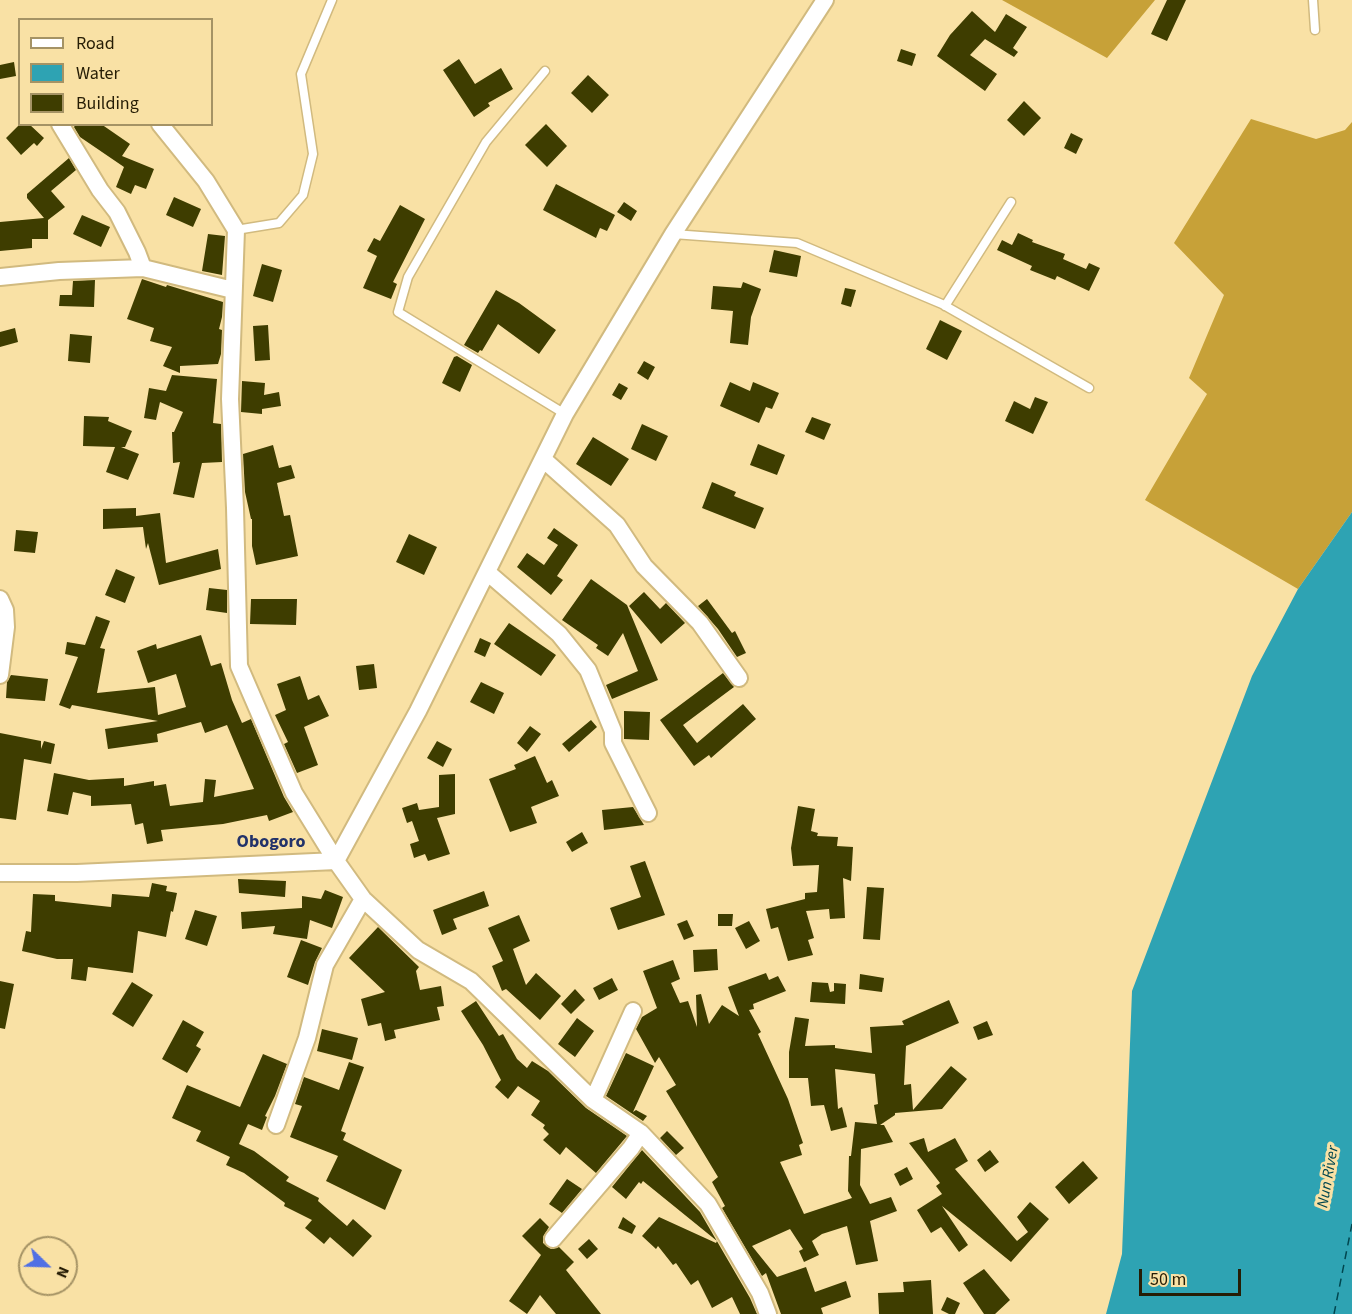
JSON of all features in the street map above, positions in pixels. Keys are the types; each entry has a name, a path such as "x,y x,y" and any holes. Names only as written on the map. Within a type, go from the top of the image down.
{"street":[{"path":"336,861 412,721 565,414 673,234 825,0"},
{"path":"61,126 100,190 117,212 143,268"},
{"path":"162,126 207,181 236,230 230,399 236,508 239,666 294,793 336,861 363,899 418,950 471,981 594,1100 641,1133 708,1204 760,1293 768,1314"},
{"path":"0,277 59,271 143,268 233,290"},
{"path":"543,459 616,525 644,566 700,623 739,678"},
{"path":"487,572 559,634 588,670 613,731 613,743 648,813"},
{"path":"0,599 5,610 6,627 0,675"},
{"path":"0,873 77,873 336,861"},
{"path":"276,1125 307,1038 325,964 363,899"},
{"path":"594,1100 633,1011"},
{"path":"553,1239 631,1148 641,1133"}],"lane":[{"path":"236,230 279,223 303,195 313,154 301,74 332,0"},
{"path":"1313,0 1315,30"},
{"path":"545,72 486,142 408,277 398,312 565,414"},
{"path":"945,306 1011,202"},
{"path":"673,234 797,243 945,306 1089,388"}],"shaded area":[{"path":"1002,0 1155,0 1107,58"},
{"path":"1251,119 1316,139 1345,130 1352,122 1352,512 1298,589 1145,500 1207,394 1189,378 1224,295 1174,243"}],"water":[{"name":"Nun River","path":"1352,512 1352,1314 1106,1314 1122,1254 1132,991 1252,676 1298,589"}],"building":[{"path":"1167,0 1186,0 1167,41 1151,34"},
{"path":"972,11 995,32 1006,14 1027,27 1013,48 1018,52 1014,57 985,39 970,55 997,74 985,91 937,56 950,35"},
{"path":"901,49 916,54 912,66 897,61"},
{"path":"459,59 475,84 501,68 513,89 488,103 490,106 474,117 443,70"},
{"path":"14,62 16,76 0,79 0,65"},
{"path":"588,75 609,95 592,113 571,93"},
{"path":"1024,101 1041,118 1024,136 1007,120"},
{"path":"546,124 567,146 547,167 525,145"},
{"path":"18,126 31,126 44,138 37,146 34,143 21,155 6,138"},
{"path":"104,126 130,144 122,156 154,169 146,189 135,185 131,194 116,187 124,167 80,137 74,127"},
{"path":"1071,133 1083,139 1076,154 1064,148"},
{"path":"69,158 76,170 51,191 65,207 48,220 48,239 32,239 32,248 0,251 0,222 44,218 27,198 27,194"},
{"path":"556,184 615,215 607,231 600,228 596,238 543,210"},
{"path":"174,197 201,209 193,227 166,215"},
{"path":"624,202 637,211 631,221 617,212"},
{"path":"400,205 425,219 393,282 397,284 391,299 363,288 377,256 367,251 374,238 380,241"},
{"path":"82,215 110,227 101,247 73,234"},
{"path":"1018,233 1033,240 1032,242 1065,254 1063,259 1086,269 1089,263 1100,268 1089,291 1057,276 1055,280 1030,270 1032,266 997,250 1002,240 1012,245"},
{"path":"208,234 225,236 222,275 202,271"},
{"path":"774,250 801,256 797,277 769,272"},
{"path":"262,264 282,270 273,302 253,296"},
{"path":"142,279 223,302 219,329 222,330 221,354 218,364 180,366 180,373 163,366 172,347 150,341 154,328 127,319"},
{"path":"95,280 94,307 59,306 60,295 72,295 73,281"},
{"path":"743,282 761,289 751,317 748,345 730,343 733,311 711,309 713,286 741,288"},
{"path":"845,288 856,290 851,307 841,304"},
{"path":"496,290 519,303 556,330 539,354 498,324 482,351 478,353 464,345"},
{"path":"940,320 962,331 947,360 926,349"},
{"path":"268,325 270,360 255,361 253,326"},
{"path":"15,328 18,342 0,347 0,332"},
{"path":"70,334 92,336 90,363 68,361"},
{"path":"457,356 472,365 460,392 442,383 454,357"},
{"path":"644,361 655,367 648,380 637,373"},
{"path":"172,375 217,379 213,423 221,424 222,462 202,463 194,498 173,494 180,462 173,463 172,432 183,412 160,402 156,420 144,418 149,388 166,391"},
{"path":"242,381 265,383 264,395 279,392 281,406 262,409 262,414 241,412"},
{"path":"730,382 750,391 753,382 779,393 772,409 766,407 759,423 720,406"},
{"path":"619,383 628,388 621,400 612,395"},
{"path":"1035,397 1048,402 1033,434 1005,421 1014,401 1030,409"},
{"path":"84,416 109,417 108,421 132,431 125,447 121,447 139,454 128,480 106,472 115,447 83,446"},
{"path":"812,417 831,424 824,440 805,432"},
{"path":"642,424 668,436 656,461 631,449"},
{"path":"593,437 629,459 611,486 576,464"},
{"path":"758,444 785,455 777,475 750,465"},
{"path":"273,445 279,468 291,465 295,478 277,483 284,516 290,515 298,556 256,565 252,546 252,519 245,492 243,454"},
{"path":"712,482 736,492 734,496 764,508 755,529 702,508"},
{"path":"136,508 136,516 160,513 166,563 218,549 221,569 159,585 148,543 146,549 143,527 103,529 103,509"},
{"path":"554,528 578,545 557,576 563,580 551,595 517,567 527,553 544,565 558,545 547,538"},
{"path":"16,530 38,532 35,553 14,551"},
{"path":"409,534 437,547 424,575 396,562"},
{"path":"116,569 135,577 125,603 105,595"},
{"path":"591,579 627,605 658,680 612,699 606,685 638,671 623,633 608,656 596,648 598,645 562,620"},
{"path":"209,588 227,590 227,613 206,610"},
{"path":"644,592 660,609 666,603 685,623 661,644 629,606"},
{"path":"251,599 297,599 296,625 250,624"},
{"path":"707,599 732,633 735,631 746,653 737,657 718,629 698,606"},
{"path":"96,616 110,621 100,648 105,649 97,693 155,687 158,715 186,707 176,674 148,683 137,651 156,644 157,649 201,635 211,666 221,663 232,700 242,723 251,719 284,797 293,812 269,821 267,815 223,824 161,830 163,841 147,844 143,823 135,825 131,804 91,806 91,796 73,792 68,815 47,811 54,773 89,780 124,778 124,786 154,781 154,786 166,784 170,806 203,802 205,779 216,780 214,797 254,789 227,725 205,733 201,722 157,734 158,742 108,749 105,729 158,721 72,705 70,709 59,705 78,657 65,654 67,642 85,645"},
{"path":"509,623 556,655 541,676 494,644"},
{"path":"480,638 491,643 485,657 474,652"},
{"path":"374,664 377,688 359,690 356,666"},
{"path":"723,673 734,687 683,725 697,743 743,704 756,719 711,758 709,755 694,766 660,720"},
{"path":"11,675 48,679 45,701 6,698 7,682"},
{"path":"300,676 308,700 319,695 329,716 304,727 318,765 297,773 284,744 288,742 275,715 286,710 277,684"},
{"path":"481,682 504,693 494,714 470,702"},
{"path":"624,711 650,712 649,740 624,739"},
{"path":"591,720 597,727 569,752 562,744"},
{"path":"530,726 541,734 527,752 517,743"},
{"path":"0,733 41,741 41,749 44,741 55,744 51,764 24,759 16,820 0,818"},
{"path":"437,741 452,749 443,767 427,758"},
{"path":"535,756 547,783 552,780 559,796 531,807 537,823 510,832 489,779 516,769 514,765"},
{"path":"455,774 455,814 437,818 450,854 428,861 425,854 414,858 410,844 419,841 412,821 407,823 402,808 417,803 419,810 439,807 439,775"},
{"path":"798,806 815,809 811,831 818,833 817,836 838,837 837,846 853,847 851,881 843,878 845,918 830,919 829,909 806,911 814,938 808,940 813,955 788,961 778,927 771,929 766,909 805,899 805,893 817,892 819,865 793,866 791,848"},
{"path":"633,807 644,825 604,830 602,810"},
{"path":"582,832 588,843 572,852 566,842"},
{"path":"645,861 665,915 618,930 610,908 641,897 630,866"},
{"path":"238,879 286,881 285,897 239,893"},
{"path":"152,883 167,886 166,891 177,893 173,912 171,911 166,937 138,931 133,973 88,967 86,981 71,979 73,959 57,959 22,951 26,931 31,932 33,894 55,895 55,901 111,907 112,894 149,897"},
{"path":"867,887 884,888 880,940 863,939"},
{"path":"325,890 343,897 332,928 310,920 307,939 273,934 275,926 242,929 241,912 302,908 302,896 321,899"},
{"path":"484,891 489,906 453,919 457,929 442,935 433,910"},
{"path":"195,910 217,916 207,946 185,939"},
{"path":"718,914 733,914 732,926 718,926"},
{"path":"519,915 530,941 513,949 526,985 536,973 561,996 540,1020 506,989 502,991 492,966 503,961 488,928"},
{"path":"687,920 694,936 684,940 677,924"},
{"path":"749,921 760,941 746,949 735,928"},
{"path":"378,927 419,967 416,971 420,990 441,986 444,1006 437,1007 440,1020 394,1030 396,1038 385,1041 381,1023 368,1026 361,999 385,992 349,958"},
{"path":"301,940 322,948 308,985 287,977"},
{"path":"717,949 718,970 694,972 693,950"},
{"path":"673,960 680,979 671,983 680,1003 688,1001 697,1027 696,995 701,994 709,1024 722,1005 739,1016 728,987 766,973 769,980 778,976 786,991 753,1004 754,1009 749,1010 761,1032 758,1034 788,1099 803,1143 799,1145 802,1155 780,1162 804,1214 852,1198 848,1191 849,1156 851,1156 855,1122 877,1124 874,1105 878,1104 875,1074 835,1069 838,1109 842,1107 847,1127 831,1131 824,1105 811,1106 808,1078 789,1078 789,1052 795,1017 809,1019 805,1046 835,1045 835,1048 872,1053 870,1027 904,1025 902,1021 949,1000 959,1023 906,1046 904,1085 911,1084 913,1110 951,1066 967,1079 942,1109 895,1113 880,1125 884,1125 893,1142 861,1149 860,1185 870,1204 891,1197 897,1211 870,1221 878,1261 856,1265 847,1226 822,1234 812,1241 819,1255 804,1262 799,1251 803,1249 790,1229 752,1246 777,1277 806,1267 815,1292 846,1281 851,1297 821,1308 823,1314 781,1314 766,1273 762,1276 722,1208 725,1206 712,1182 718,1177 666,1091 676,1085 659,1057 655,1063 636,1029 642,1017 657,1008 643,971"},
{"path":"860,974 884,978 882,992 859,989"},
{"path":"612,978 618,990 599,1000 593,988"},
{"path":"0,981 14,984 5,1029 0,1028"},
{"path":"132,982 153,995 133,1027 112,1014"},
{"path":"812,982 828,983 830,992 834,991 834,983 846,984 845,1004 810,1002"},
{"path":"575,989 585,1000 571,1014 561,1004"},
{"path":"476,1001 499,1036 503,1034 517,1059 527,1068 532,1061 548,1071 586,1108 627,1136 596,1173 566,1147 560,1155 543,1140 549,1134 543,1128 545,1125 531,1115 540,1101 518,1086 508,1099 495,1087 501,1080 483,1045 461,1011"},
{"path":"577,1018 594,1031 575,1057 558,1044"},
{"path":"183,1020 204,1032 196,1046 201,1049 187,1073 162,1059"},
{"path":"987,1021 993,1035 978,1040 973,1027"},
{"path":"322,1029 358,1038 352,1060 317,1051"},
{"path":"626,1053 654,1066 633,1112 636,1110 647,1116 643,1121 606,1096"},
{"path":"263,1054 287,1064 265,1116 267,1117 262,1130 248,1124 239,1144 254,1151 289,1177 286,1181 319,1198 318,1201 347,1226 353,1219 372,1236 353,1257 330,1237 324,1244 305,1228 312,1220 284,1206 285,1203 244,1173 226,1165 230,1157 196,1141 201,1131 172,1118 187,1085 240,1107"},
{"path":"349,1062 364,1067 341,1131 346,1133 343,1140 402,1170 385,1210 326,1181 338,1156 290,1137 302,1106 295,1104 304,1077 339,1090"},
{"path":"667,1131 684,1148 676,1155 660,1138"},
{"path":"924,1138 928,1152 955,1138 968,1161 955,1169 1017,1241 1028,1232 1017,1217 1030,1202 1049,1219 1011,1262 942,1206 968,1245 959,1252 941,1227 931,1233 917,1210 942,1194 936,1186 940,1183 909,1143"},
{"path":"642,1150 700,1212 717,1241 643,1181 641,1184 639,1182 626,1199 612,1187"},
{"path":"990,1150 999,1162 985,1172 977,1160"},
{"path":"1083,1161 1098,1178 1069,1204 1055,1187"},
{"path":"907,1167 913,1179 900,1186 894,1174"},
{"path":"567,1179 582,1189 562,1213 549,1204"},
{"path":"623,1217 636,1226 632,1234 618,1228"},
{"path":"659,1217 716,1243 717,1241 757,1314 740,1314 732,1297 712,1308 698,1280 691,1285 676,1263 673,1265 658,1246 656,1249 642,1236"},
{"path":"540,1218 549,1227 543,1237 543,1243 551,1249 559,1247 574,1262 566,1270 601,1314 556,1314 540,1295 527,1314 509,1301 541,1255 522,1236"},
{"path":"589,1239 598,1249 587,1259 578,1249"},
{"path":"984,1269 1010,1300 995,1314 984,1314 963,1283"},
{"path":"931,1280 933,1314 879,1314 878,1293 904,1292 903,1282"},
{"path":"947,1297 960,1303 955,1314 941,1310"}],"ferry route":[{"path":"1334,1314 1352,1224"}],"district":[{"name":"Obogoro","path":"271,843"}]}
